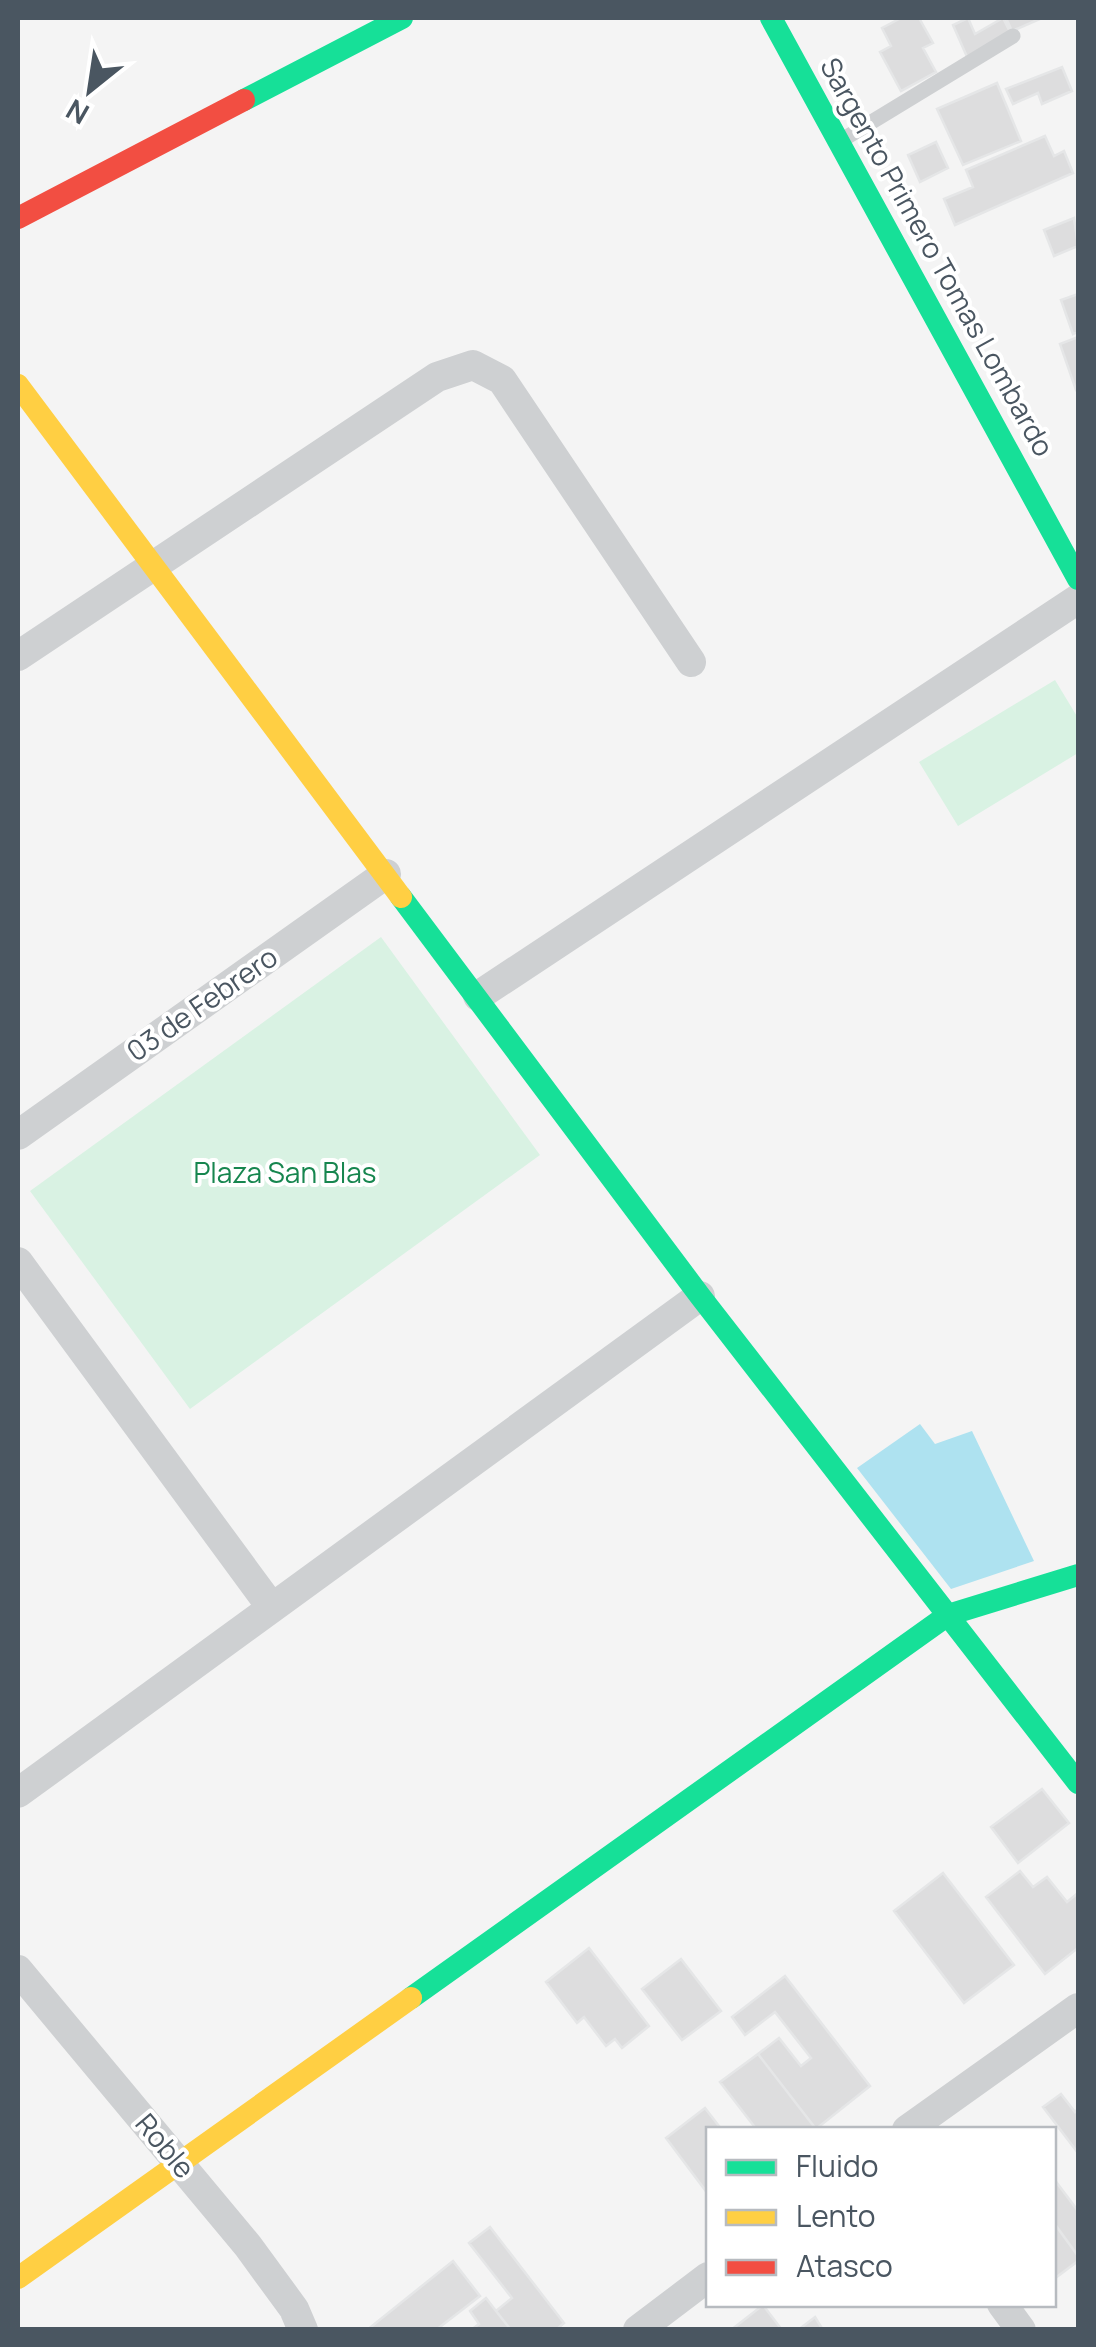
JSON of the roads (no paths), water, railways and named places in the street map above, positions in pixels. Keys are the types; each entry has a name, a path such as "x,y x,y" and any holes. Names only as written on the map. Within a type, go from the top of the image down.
{"street":[{"path":"18,218 402,18"},
{"name":"Sargento Primero Tomas Lombardo","path":"771,18 1078,580"},
{"path":"18,656 437,377 473,364 502,380 691,662"},
{"path":"18,385 700,1296 1078,1783"},
{"path":"478,996 1078,598"},
{"name":"03 de Febrero","path":"18,1135 386,874"},
{"path":"18,1262 272,1608"},
{"path":"18,1793 700,1296"},
{"path":"18,2278 948,1615 1078,1576"},
{"name":"Roble","path":"18,1970 248,2246 294,2309 303,2330"},
{"path":"912,2127 1078,2008"},
{"path":"638,2330 706,2279"},
{"path":"1004,2307 1021,2330"}],"lane":[{"path":"840,141 1014,36"}],"water":[{"path":"920,1424 935,1444 972,1431 1034,1561 951,1589 857,1468"}],"park label":[{"name":"Plaza San Blas","path":"285,1173"}]}
